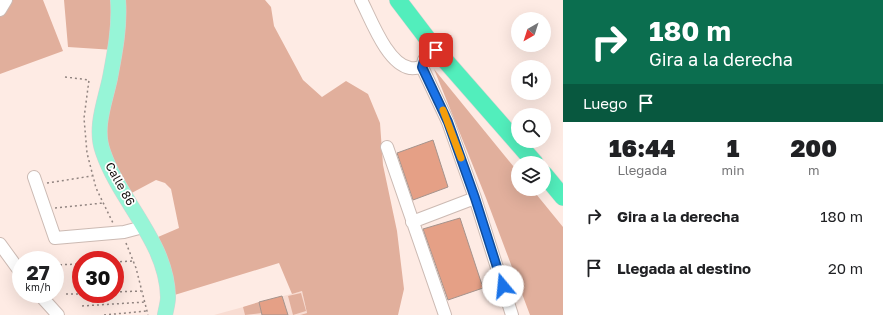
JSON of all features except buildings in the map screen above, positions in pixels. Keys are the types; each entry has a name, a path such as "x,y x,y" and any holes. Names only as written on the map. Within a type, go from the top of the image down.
{"highway":[{"path":"398,0 436,50 529,156"},
{"path":"551,182 563,197"}],"main road":[{"name":"Calle 86","path":"118,0 118,27 115,50 99,128 102,151 114,179 157,248 162,261 168,297 165,315"}],"street":[{"path":"0,10 6,0"},
{"path":"361,0 389,54 400,64 411,68 422,67"},
{"path":"436,50 424,60 422,67 448,122 475,198 512,315"},
{"path":"387,147 444,315"},
{"path":"35,181 54,238 124,232 143,227"},
{"path":"412,222 475,198"},
{"path":"0,244 12,261"},
{"path":"47,303 58,315"}],"path":[{"path":"35,181 92,176"},
{"path":"45,210 103,203"},
{"path":"124,262 134,261"},
{"path":"124,292 141,291"},
{"path":"66,294 72,294"},
{"path":"82,306 145,302"},
{"path":"104,315 147,311 148,315"}],"shaded area":[{"path":"0,0 43,0 63,51 0,74"},
{"path":"64,0 265,0 271,7 274,26 303,80 322,97 346,81 368,94 380,123 383,165 397,231 404,289 398,315 300,315 307,313 302,291 292,294 279,263 168,297 151,240 179,228 171,189 165,183 156,180 126,196 101,142 114,50 68,47"},
{"path":"434,69 511,163 511,196 538,196 563,227 563,315 530,315 486,198"},
{"path":"302,291 307,313 300,315 214,315"},
{"path":"301,293 306,311 293,315 288,296"},
{"path":"259,302 262,313 245,315 243,307"}],"slow traffic":[{"path":"443,110 461,158"}],"route":[{"path":"436,50 424,60 422,67 448,122 475,198 503,286"}]}
